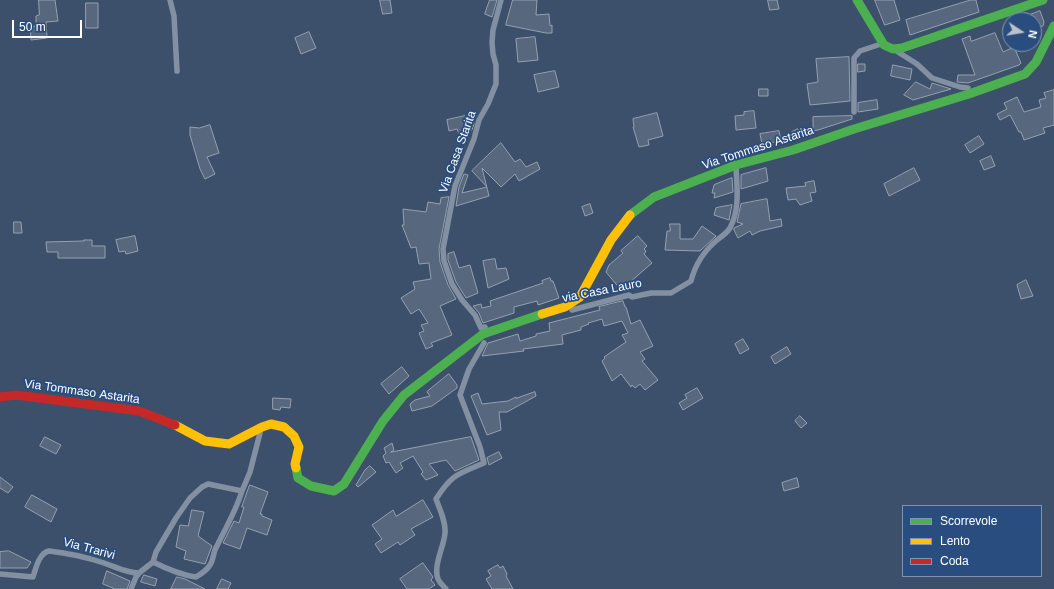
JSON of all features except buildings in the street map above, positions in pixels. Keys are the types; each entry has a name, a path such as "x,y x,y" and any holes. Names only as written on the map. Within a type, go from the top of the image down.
{"main road":[{"path":"857,0 883,44 893,49 902,48 1043,0"},
{"name":"Via Tommaso Astarita","path":"0,397 16,395 139,411 178,426 205,441 214,443 229,444 262,427 271,424 276,425 284,428 294,436 299,447 295,464 298,478 311,486 334,491 344,484 384,421 404,395 460,354 483,334 522,317 550,312 565,306 580,297 611,240 629,216 654,198 736,165 793,150 854,129 1012,80 1025,74 1036,62 1054,26"}],"lane":[{"path":"170,0 174,16 177,71"},
{"name":"Via Casa Starita","path":"501,0 493,30 492,42 496,65 496,84 488,104 479,120 474,139 455,186 443,249 444,261 452,284 462,300 475,315 481,328 510,318"},
{"path":"854,112 854,58 860,51 883,44"},
{"path":"893,49 917,64 932,78 960,87 975,89 1011,76 1012,80"},
{"name":"via Casa Lauro","path":"550,312 574,310 629,295 632,297 651,293 671,293 691,281 694,268 698,262 715,242 730,229 737,203 736,165"},
{"path":"446,589 438,580 436,568 446,532 436,499 445,484 456,475 484,463 480,447 460,395 469,369 477,353 485,342 483,334"},
{"path":"152,562 179,574 196,577 210,564 214,552 237,506 250,472 262,427"},
{"path":"131,589 139,572 152,562 156,552 176,518 190,498 202,487 208,484 242,491"},
{"name":"Via Trarivi","path":"0,574 33,577 41,556 45,552 49,551 106,563 128,572 139,572"}],"traffic: fast":[{"path":"857,0 884,45 893,49 902,48 1043,0"},
{"path":"630,215 654,197 736,165 793,150 854,129 969,94 1025,74 1036,62 1054,26"},
{"path":"296,468 298,478 311,486 334,491 344,484 383,421 404,395 483,334 542,314"}],"traffic: slow":[{"path":"542,314 565,307 580,297 611,240 630,215"},
{"path":"175,425 205,441 229,444 271,424 284,427 294,436 299,447 295,464 296,468"}],"traffic: jam":[{"path":"0,397 16,395 139,411 175,425"}]}
